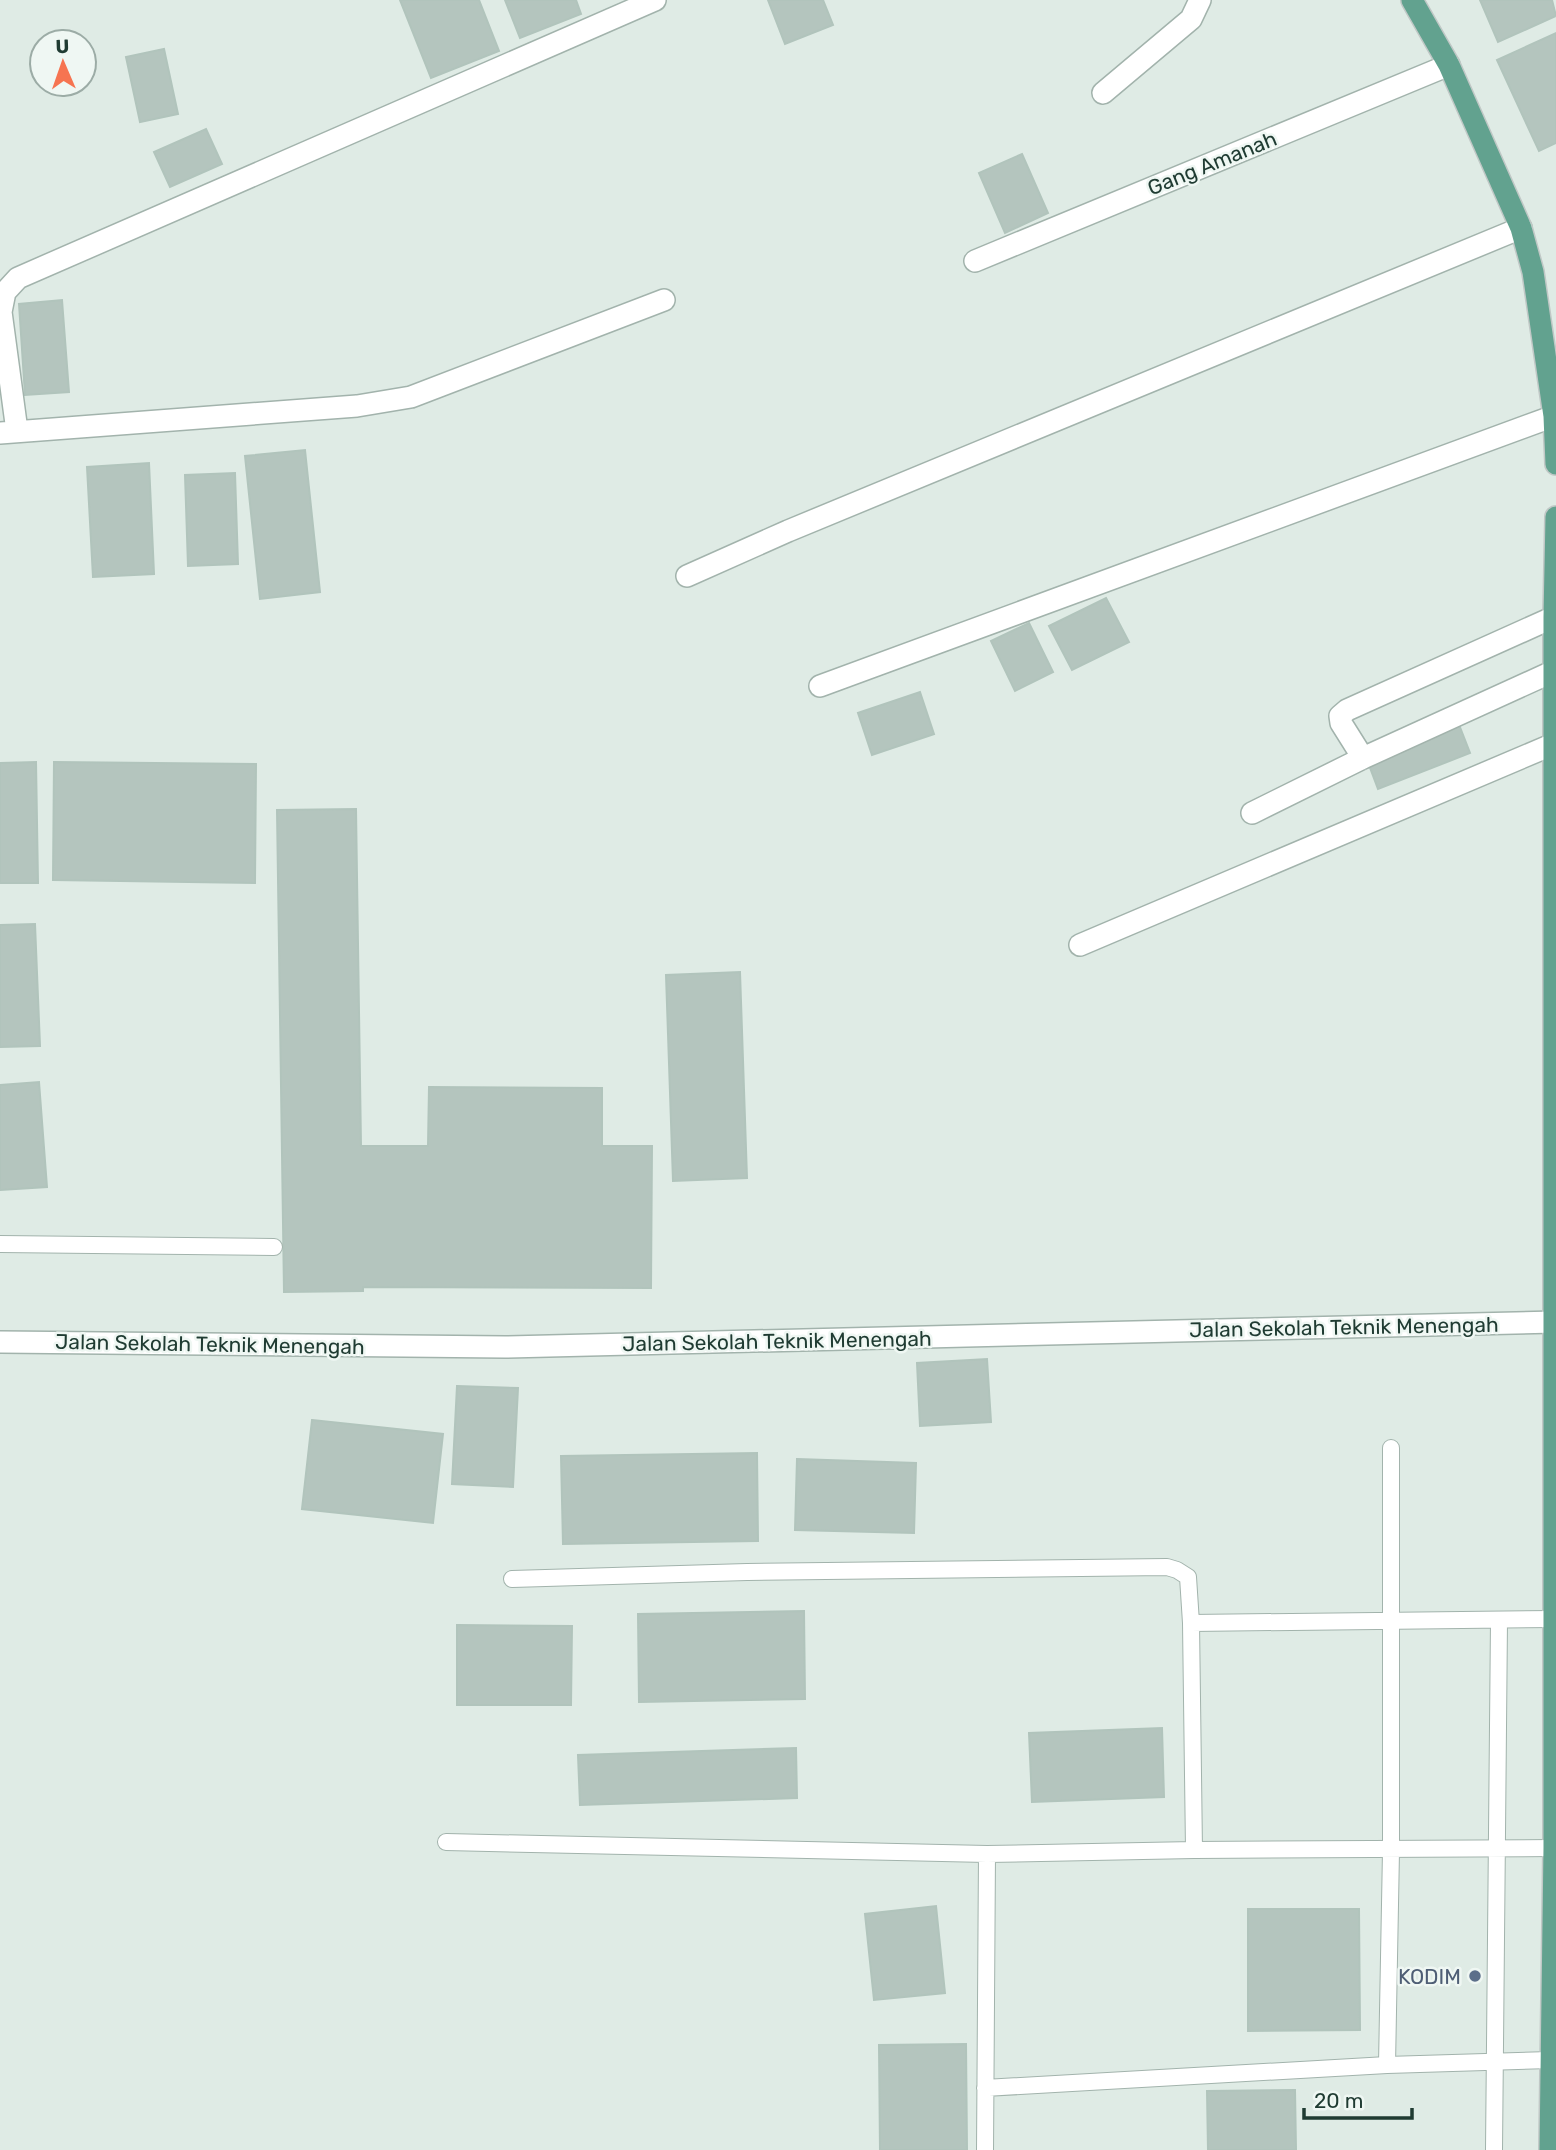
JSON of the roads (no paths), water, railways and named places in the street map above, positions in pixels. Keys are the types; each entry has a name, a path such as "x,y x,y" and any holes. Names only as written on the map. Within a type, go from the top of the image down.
{"main road":[{"path":"1412,0 1449,65 1521,229 1533,272 1554,416 1556,464"},
{"path":"1550,2150 1554,1849 1553,617 1556,517"}],"street":[{"path":"655,0 18,278 5,292 1,312 8,432 358,406 411,397 664,300"},
{"path":"1103,93 1191,19 1200,0"},
{"name":"Gang Amanah","path":"975,261 1449,65"},
{"path":"687,576 788,531 1521,229"},
{"path":"820,686 1554,416"},
{"path":"1363,758 1341,723 1340,716 1347,710 1553,617"},
{"path":"1252,813 1363,758 1554,671"},
{"path":"1080,945 1555,743"},
{"name":"Jalan Sekolah Teknik Menengah","path":"0,1342 505,1348 1555,1322"}],"lane":[{"path":"0,1244 274,1247"},
{"path":"1387,2065 1391,1851 1391,1448"},
{"path":"512,1578 747,1572 1167,1567 1177,1570 1188,1577 1191,1623 1194,1850"},
{"path":"1191,1623 1554,1619"},
{"path":"1494,2150 1499,1621"},
{"path":"446,1842 987,1854 1194,1850 1554,1849"},
{"path":"985,2150 987,1854"},
{"path":"985,2088 1387,2065 1550,2060"}],"place":[{"name":"KODIM","path":"1475,1976"}]}
